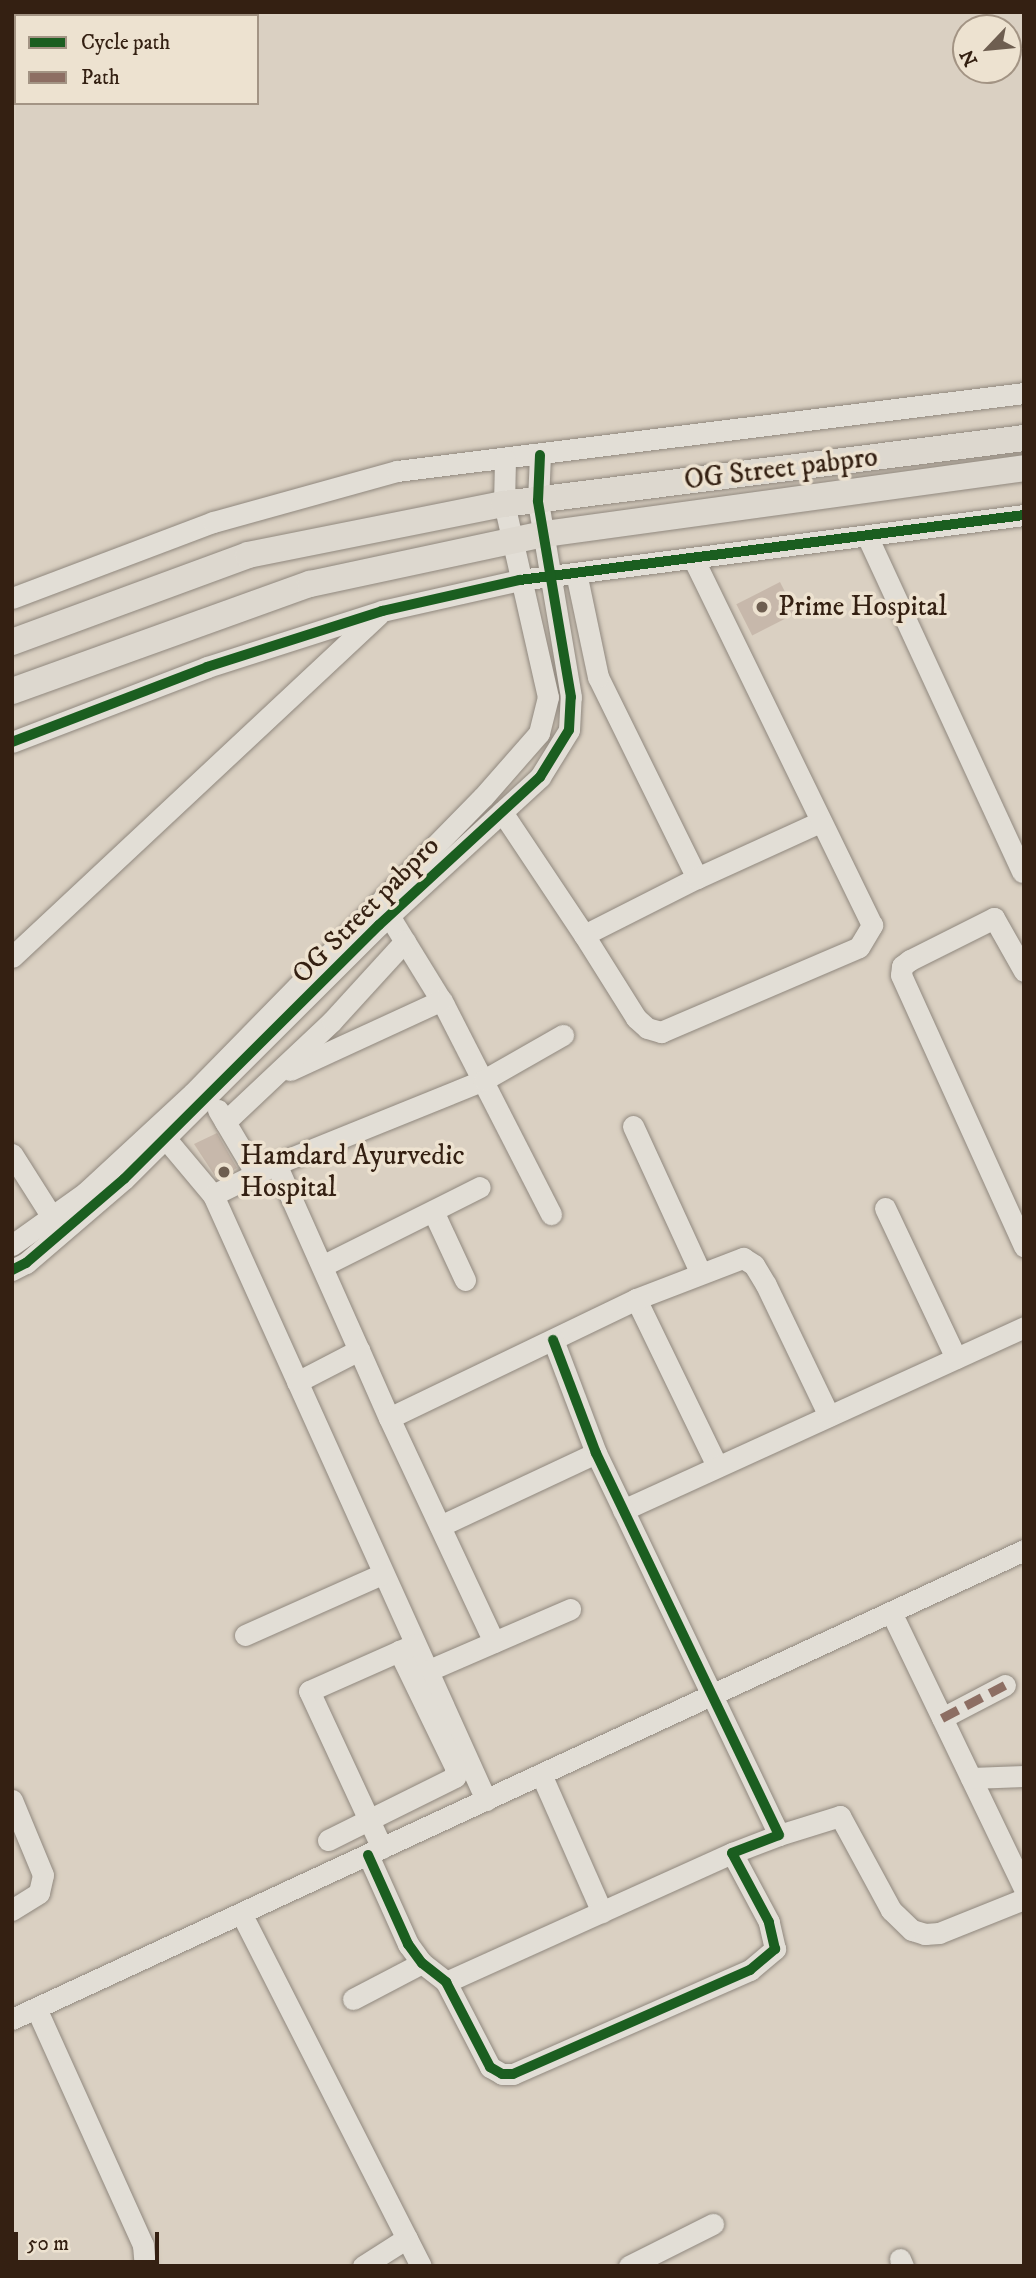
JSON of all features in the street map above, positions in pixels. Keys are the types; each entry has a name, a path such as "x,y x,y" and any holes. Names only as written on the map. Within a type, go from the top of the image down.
{"main road":[{"name":"OG Street pabpro","path":"504,504 1024,438"},
{"name":"OG Street pabpro","path":"544,534 1024,468"},
{"path":"12,642 248,555 504,504"},
{"path":"12,691 310,584 544,534"}],"street":[{"path":"12,597 213,522 309,492 397,471 1024,393"},
{"path":"538,501 540,455"},
{"path":"504,504 505,459"},
{"name":"OG Street pabpro","path":"12,1245 85,1193 385,909 540,777 569,730 571,696 554,576 538,501"},
{"name":"OG Street pabpro","path":"12,1270 65,1231 210,1097 385,909 539,733 548,697 504,504"},
{"path":"12,742 207,667 382,611 520,580 1024,515"},
{"path":"867,536 1023,872"},
{"path":"502,812 636,1018 661,1032 859,947 872,925 869,912 820,822 694,558"},
{"path":"576,573 598,677 697,878"},
{"path":"12,957 382,611"},
{"path":"583,935 697,878 820,822"},
{"path":"385,909 442,1000 551,1214"},
{"path":"1024,971 994,918 911,960 902,966 901,975 1024,1246"},
{"path":"225,1122 272,1078 405,941"},
{"path":"272,1078 442,1000"},
{"path":"213,1195 276,1164 484,1080 563,1035"},
{"path":"210,1097 256,1174"},
{"path":"633,1126 700,1272"},
{"path":"166,1139 213,1195 382,1574 407,1648 455,1767 456,1777 328,1840"},
{"path":"12,1154 51,1217"},
{"path":"276,1164 324,1265 388,1418 494,1642"},
{"path":"324,1265 480,1188"},
{"path":"885,1208 956,1358"},
{"path":"433,1211 465,1280"},
{"path":"388,1418 636,1299 700,1272 743,1258 754,1265 829,1416"},
{"path":"636,1299 717,1466"},
{"path":"623,1510 1024,1327"},
{"path":"553,1340 596,1453 709,1696 779,1835"},
{"path":"297,1382 359,1350"},
{"path":"440,1526 596,1453"},
{"path":"12,2019 1024,1550"},
{"path":"245,1635 382,1574"},
{"path":"426,1671 570,1609"},
{"path":"891,1612 1024,1888"},
{"path":"407,1648 426,1671 486,1800"},
{"path":"407,1648 309,1691 370,1821 375,1851 408,1944 422,1963 446,1982 490,2067 502,2074 513,2074 750,1970 770,1957 775,1940 732,1853"},
{"path":"942,1718 1005,1685"},
{"path":"541,1774 602,1912"},
{"path":"971,1778 1024,1776"},
{"path":"12,1800 43,1875 39,1893 12,1910"},
{"path":"446,1982 732,1853 840,1816 891,1910 912,1930 925,1934 939,1933 1024,1899"},
{"path":"241,1913 421,2266"},
{"path":"353,1999 422,1963"},
{"path":"36,2008 143,2245 145,2266"},
{"path":"629,2266 713,2224"},
{"path":"363,2266 407,2238"}],"building":[{"path":"780,582 796,613 752,635 736,604"},
{"path":"217,1133 237,1168 217,1179 194,1144"}],"marked path":[{"path":"942,1718 1005,1685"}],"cycle path":[{"path":"12,1270 26,1263 124,1179 379,925 540,777 569,730 571,697 538,501 540,455"},
{"path":"12,742 207,667 382,611 520,580 1024,515"},
{"path":"368,1855 408,1944 422,1963 446,1982 490,2067 502,2074 513,2074 750,1970 775,1949 769,1922 732,1853 779,1835 596,1453 553,1340"}],"place":[{"name":"Prime Hospital","path":"762,607"},
{"name":"Hamdard Ayurvedic Hospital","path":"224,1172"}]}
